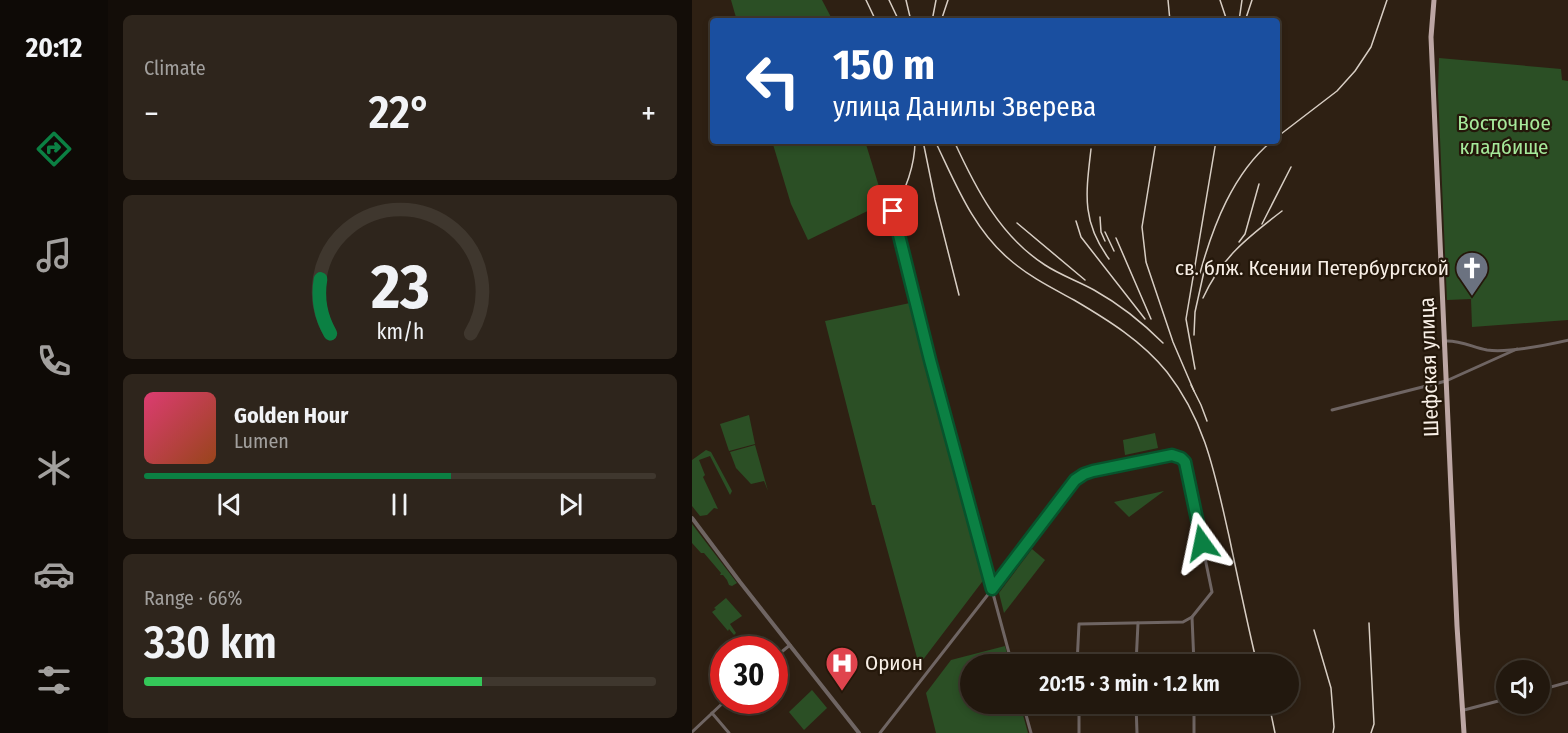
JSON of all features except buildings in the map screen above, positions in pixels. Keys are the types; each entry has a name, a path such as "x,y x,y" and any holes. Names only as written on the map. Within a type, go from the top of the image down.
{"main road":[{"name":"Шефская улица","path":"1434,0 1431,37 1464,733"}],"street":[{"path":"893,211 930,360 1009,654"},
{"path":"1445,341 1454,340 1488,350 1517,349 1568,340"},
{"path":"1332,410 1446,381 1517,349"},
{"path":"880,733 1082,475 1172,455 1181,458 1185,462 1212,592 1192,617 1182,622 1079,624 1078,654"},
{"path":"692,518 859,733"},
{"path":"1192,617 1194,654"},
{"path":"1136,654 1138,623"},
{"path":"1550,687 1568,682"},
{"path":"1462,711 1496,702"},
{"path":"692,732 711,714"},
{"path":"713,714 730,733"},
{"path":"1026,714 1031,733"},
{"path":"1079,714 1079,733"},
{"path":"1136,714 1137,733"},
{"path":"1194,714 1194,733"}],"green space":[{"path":"731,0 822,0 831,18 736,18"},
{"name":"Восточное кладбище","path":"1439,58 1561,69 1562,80 1568,81 1568,320 1472,327 1471,299 1447,300 1438,91"},
{"path":"773,144 866,144 884,203 808,240 791,204"},
{"path":"910,303 985,578 919,665 875,505 872,505 825,321"},
{"path":"749,415 755,444 729,451 720,424"},
{"path":"1155,433 1158,448 1125,455 1123,440"},
{"path":"755,445 768,491 764,481 751,484 736,468 730,452"},
{"path":"706,450 711,452 732,491 730,495 710,456 699,460 705,475 703,477 718,509 714,508 707,515 700,516 692,506 692,460"},
{"path":"1164,491 1129,517 1114,502"},
{"path":"692,524 737,583 729,585 704,553 701,553 692,543"},
{"path":"1032,549 1045,560 1004,613 999,593"},
{"path":"726,598 742,616 730,624 736,633 734,635 712,612"},
{"path":"1005,646 1007,654 974,654"},
{"path":"960,658 960,714 1023,714 1028,733 936,733 926,693 951,660"},
{"path":"812,690 827,708 804,730 789,712"}],"railway":[{"path":"866,0 875,18"},
{"path":"889,0 898,18"},
{"path":"906,0 910,18"},
{"path":"933,18 936,0"},
{"path":"942,18 948,0"},
{"path":"1168,0 1170,18"},
{"path":"1220,0 1226,18"},
{"path":"1239,18 1242,0"},
{"path":"1246,18 1252,0"},
{"path":"1280,135 1337,91 1355,71 1371,47 1387,0"},
{"path":"892,211 909,178 915,144"},
{"path":"924,144 959,295"},
{"path":"936,144 966,204 996,247 1024,271 1099,315 1136,341 1167,372 1180,391 1200,430 1214,470 1255,654"},
{"path":"955,144 981,194 1002,226 1015,240 1045,265 1094,290 1121,307 1163,343"},
{"path":"1156,144 1142,227 1146,262 1173,342 1194,391"},
{"path":"1195,369 1186,319 1215,144"},
{"path":"1200,273 1211,237 1226,201 1246,169 1269,144"},
{"path":"1091,149 1087,193 1090,219 1100,245 1109,259"},
{"path":"1262,224 1291,167"},
{"path":"1239,242 1245,234 1259,184"},
{"path":"1203,298 1227,260 1247,239 1282,211"},
{"path":"1100,217 1101,232 1105,241"},
{"path":"1076,221 1081,237 1145,319"},
{"path":"1017,223 1085,280"},
{"path":"1105,232 1114,251"},
{"path":"1116,238 1151,319"},
{"path":"1194,335 1195,312 1205,267"},
{"path":"1191,385 1207,421"},
{"path":"1369,623 1374,724 1371,733"},
{"path":"1314,630 1331,688 1333,733"},
{"path":"1271,714 1275,733"}],"place":[{"name":"св. блж. Ксении Петербургской","path":"1472,297"},
{"name":"Орион","path":"842,692"}],"route":[{"path":"893,211 930,360 992,589 1075,480 1093,471 1172,455 1181,458 1185,462 1202,543"}]}
